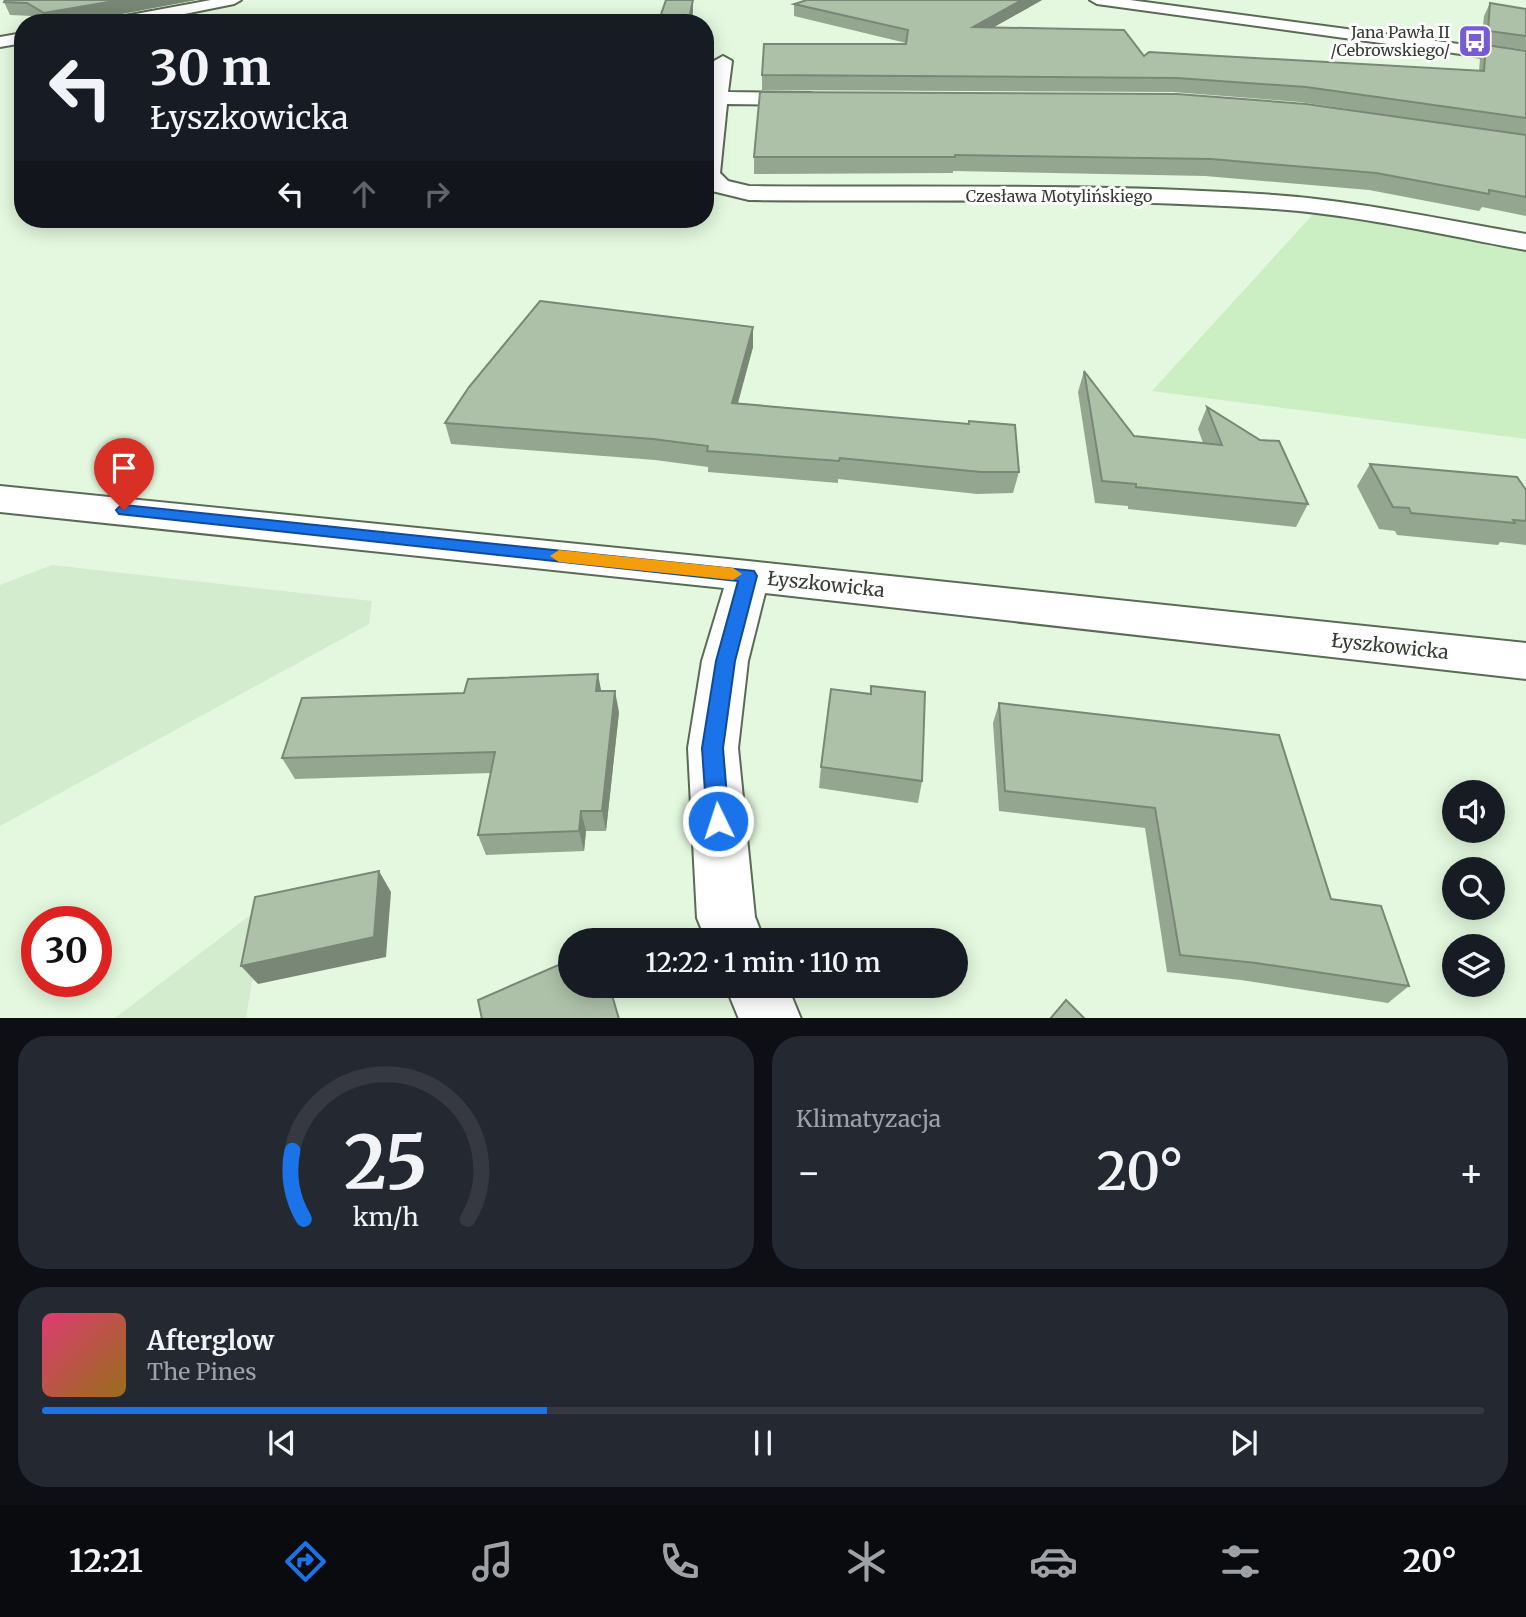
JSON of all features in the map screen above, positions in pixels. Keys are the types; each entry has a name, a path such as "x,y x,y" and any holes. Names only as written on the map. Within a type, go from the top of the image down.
{"street":[{"path":"161,14 234,0"},
{"path":"1097,0 1526,58"},
{"name":"Czesława Motylińskiego","path":"714,129 723,61"},
{"path":"718,98 825,99"},
{"name":"Czesława Motylińskiego","path":"714,180 720,186 750,193 1162,197 1276,202 1334,208 1526,242"},
{"name":"Łyszkowicka","path":"0,499 748,576 1526,661"},
{"path":"730,928 726,918 713,748 725,661 748,576"},
{"path":"761,998 770,1018"}],"shaded area":[{"path":"1316,211 1526,247 1526,439 1152,391"},
{"path":"52,565 372,601 369,624 0,826 0,585"},
{"path":"265,904 246,1018 115,1018"}],"building":[{"path":"120,0 44,13 27,3 4,2"},
{"path":"666,0 693,0 690,14 661,14"},
{"path":"807,0 1022,0 973,27 1124,30 1144,56 1149,52 1484,71 1486,45 1526,51 1526,118 1306,87 1177,78 762,75 764,44 906,44 908,30 794,4"},
{"path":"1490,3 1526,9 1526,36 1488,31"},
{"path":"760,92 1177,94 1306,104 1526,135 1526,197 1489,190 1489,194 1376,173 1211,159 955,155 754,157"},
{"path":"540,301 753,327 732,403 969,424 969,421 1015,425 1019,472 981,472 840,458 839,461 707,451 708,446 653,439 445,423 469,387"},
{"path":"1084,371 1134,436 1222,445 1207,407 1260,440 1279,441 1308,504 1136,487 1136,484 1102,481"},
{"path":"1370,464 1517,477 1526,490 1526,521 1513,520 1515,523 1411,513 1409,508 1393,507"},
{"path":"598,674 596,691 615,691 602,811 581,811 579,831 478,835 495,752 282,758 302,698 464,693 468,679"},
{"path":"871,686 925,692 922,781 821,767 831,689 871,694"},
{"path":"999,703 1279,735 1331,899 1381,906 1409,986 1256,963 1180,955 1155,808 1005,791"},
{"path":"379,871 374,937 241,966 255,897"},
{"path":"558,965 558,998 613,998 619,1018 482,1018 478,1000"},
{"path":"1066,1000 1084,1018 1051,1018"}],"slow traffic":[{"path":"559,556 733,574"}],"place":[{"name":"Jana Pawła II /Cebrowskiego/","path":"1475,41"}],"route":[{"path":"124,510 748,576 725,661 713,748 718,821"}]}
